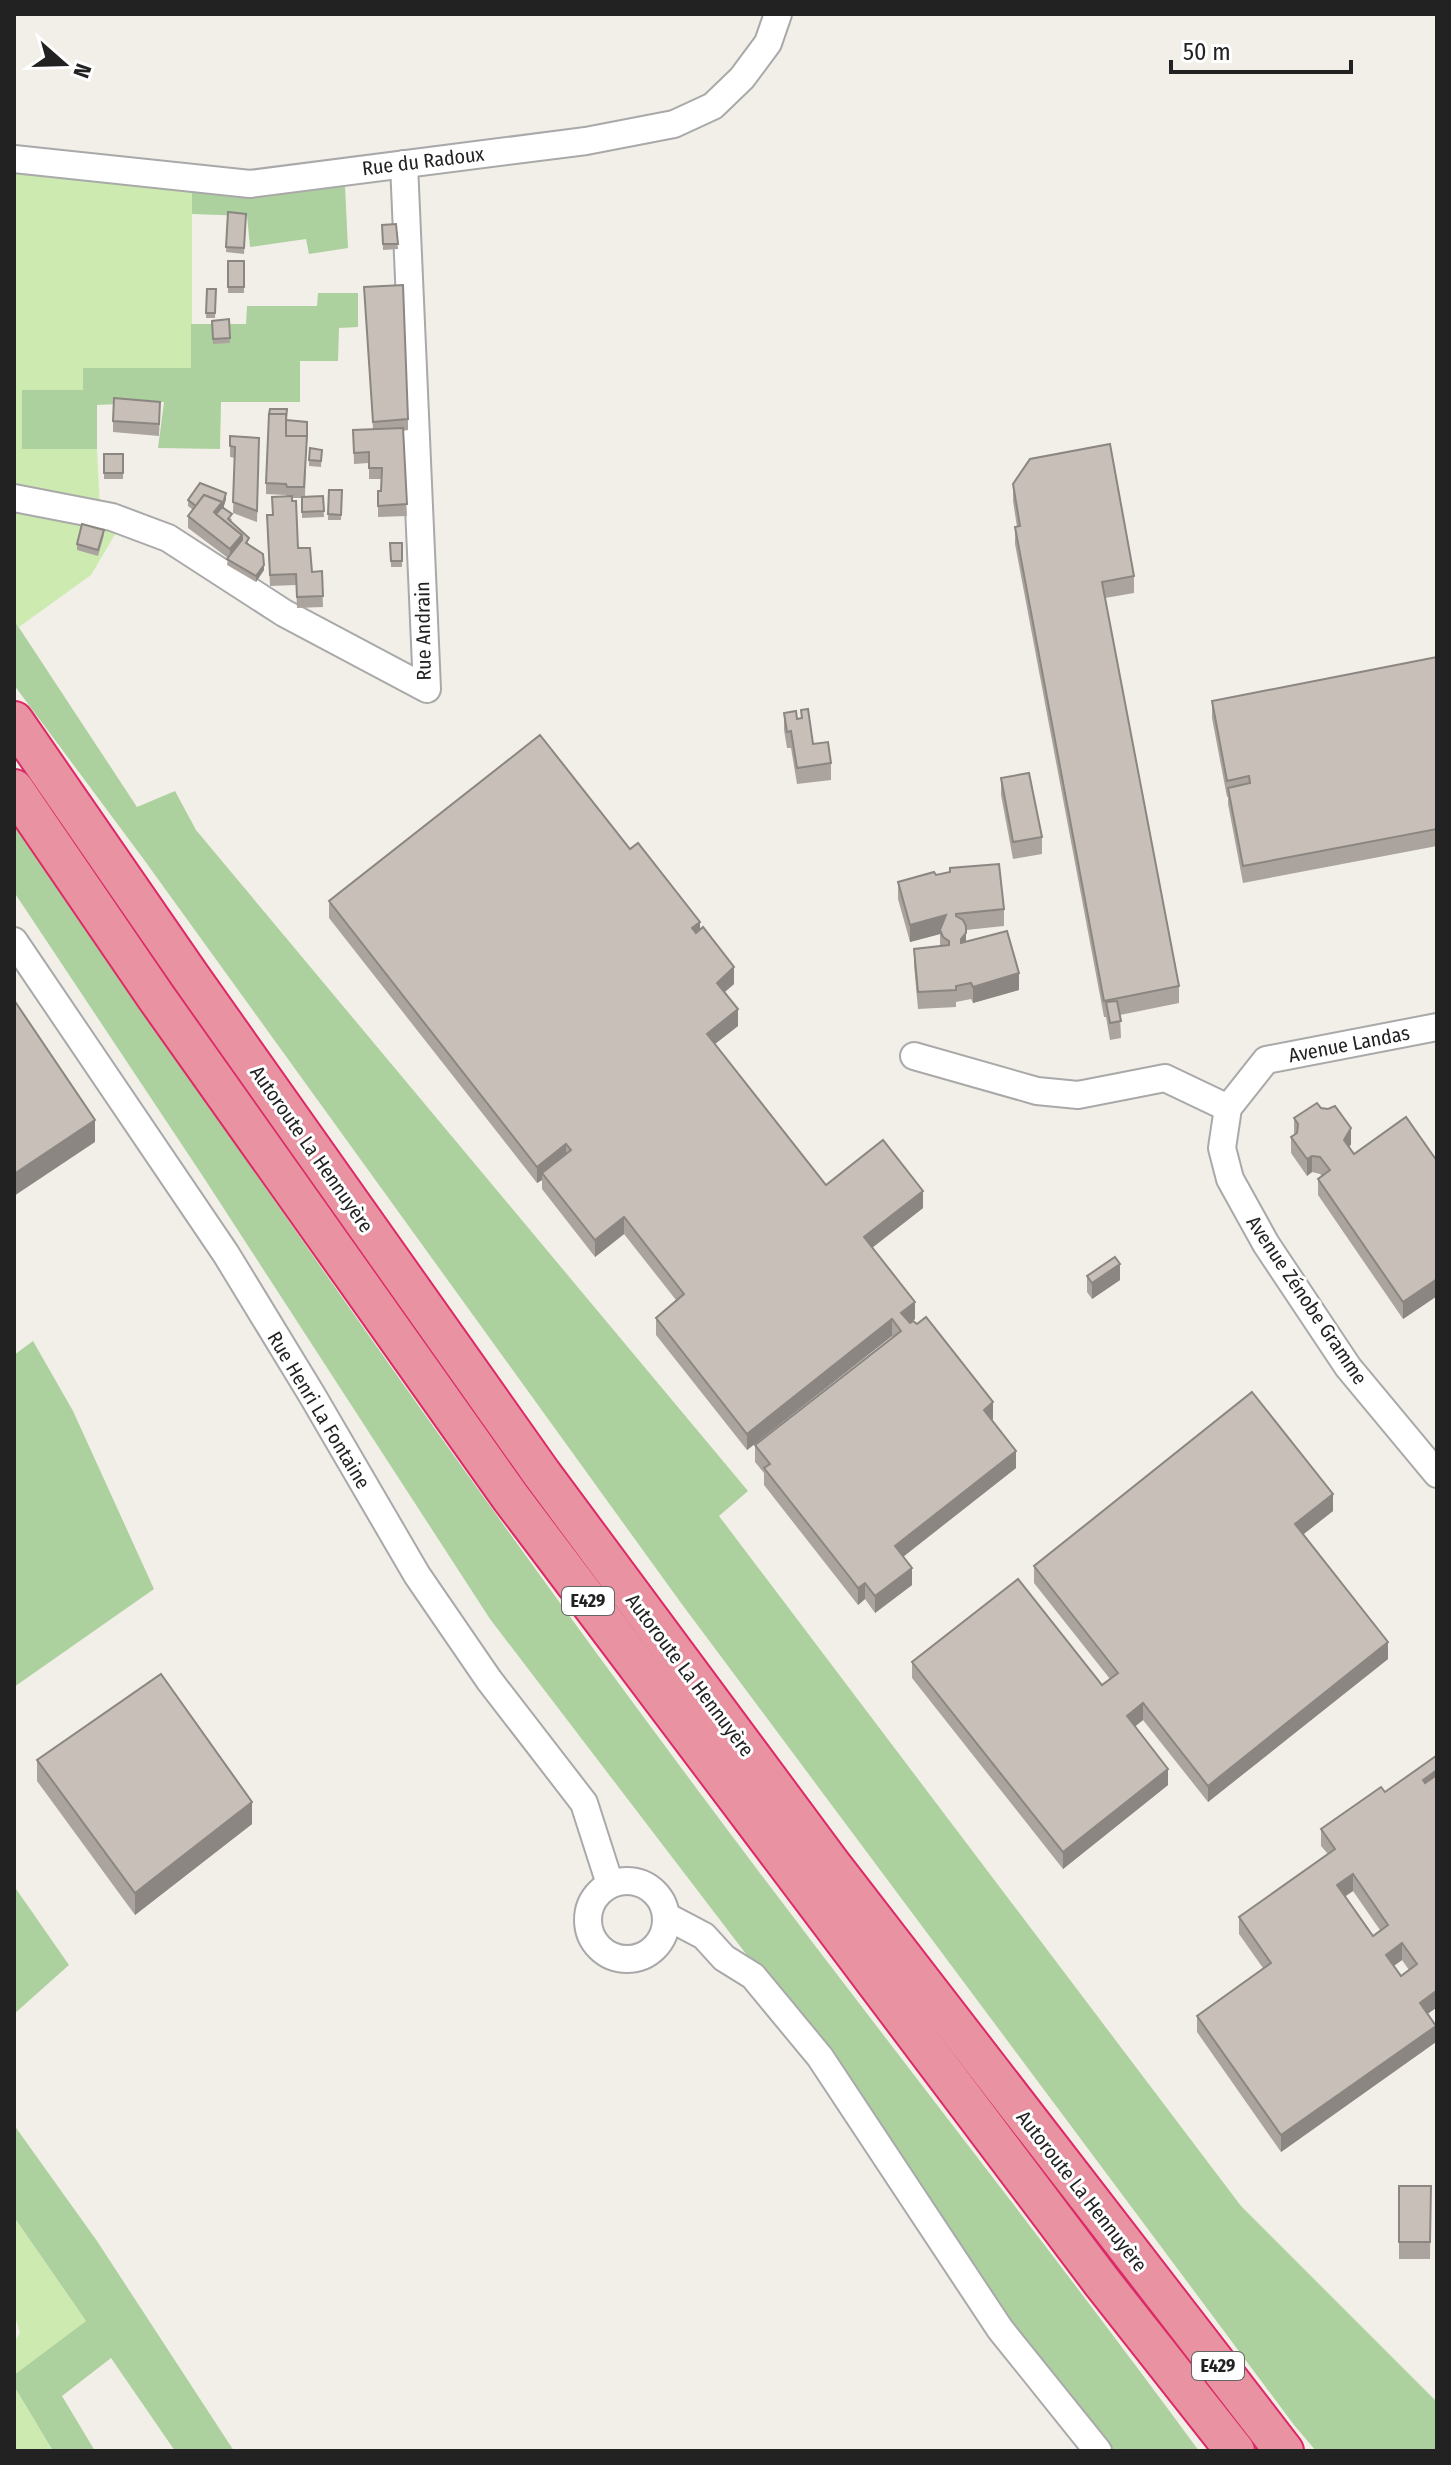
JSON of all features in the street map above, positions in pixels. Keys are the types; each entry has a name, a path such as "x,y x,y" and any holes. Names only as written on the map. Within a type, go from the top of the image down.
{"highway":[{"name":"Autoroute La Hennuyère","path":"14,721 542,1474 831,1864 1284,2451"},
{"name":"Autoroute La Hennuyère","path":"14,789 156,997 511,1498 1101,2281 1235,2451"}],"street":[{"name":"Rue du Radoux","path":"14,159 250,184 586,141 674,124 713,106 742,78 768,43 778,14"},
{"name":"Rue Andrain","path":"14,498 112,517 168,538 284,613 427,689 404,164"},
{"name":"Rue Henri La Fontaine","path":"14,941 226,1254 417,1575 489,1680 584,1803 610,1884"},
{"name":"Avenue Landas","path":"1228,1108 1266,1060 1437,1027"},
{"path":"914,1056 1037,1091 1078,1095 1165,1078 1228,1108"},
{"name":"Avenue Zénobe Gramme","path":"1228,1108 1222,1148 1230,1179 1266,1244 1348,1367 1437,1474"},
{"path":"621,1881 642,1883 659,1896 666,1916 666,1929 661,1940 643,1956 631,1959 619,1959 598,1947 588,1925 588,1912 593,1900 610,1884 621,1881"},
{"path":"666,1916 704,1936 724,1958 753,1976 820,2057 1000,2329 1098,2451"}],"green space":[{"path":"14,170 192,191 192,368 84,368 83,390 23,390 22,449 97,449 100,508 14,493"},
{"path":"345,186 348,248 309,254 306,239 250,247 247,216 192,214 192,191 268,193"},
{"path":"318,293 358,293 358,327 339,328 338,361 300,361 300,402 221,402 220,449 158,448 164,402 97,405 97,449 22,449 22,390 83,390 83,368 191,368 191,324 246,324 247,306 317,306"},
{"path":"14,507 120,526 91,575 19,627 14,620"},
{"path":"14,620 137,807 175,791 196,830 748,1491 719,1516 1241,2206 1437,2402 1437,2451 1316,2451 1294,2425 681,1603 142,857 14,685"},
{"path":"14,821 347,1305 517,1544 754,1865 1199,2451 1114,2451 1028,2347 811,2039 490,1619 14,892"},
{"path":"33,1341 73,1411 154,1589 14,1687 14,1355"},
{"path":"14,1886 69,1965 14,2014"},
{"path":"14,2125 97,2241 234,2451 175,2451 111,2358 62,2396 95,2451 53,2451 14,2386 14,2375 86,2321 14,2217"},
{"path":"14,2217 86,2321 14,2375 14,2342 20,2333 14,2313"},
{"path":"14,2386 53,2451 14,2451"}],"building":[{"path":"228,212 246,214 244,248 226,247"},
{"path":"396,224 398,244 383,244 382,225"},
{"path":"228,261 244,261 244,287 228,287"},
{"path":"403,285 408,419 373,422 364,287"},
{"path":"207,289 216,289 215,313 206,313"},
{"path":"229,319 230,338 213,339 212,321"},
{"path":"114,398 160,402 159,424 113,421"},
{"path":"270,409 287,409 286,420 286,414 269,414"},
{"path":"269,414 286,414 286,436 307,436 304,487 266,483"},
{"path":"286,420 307,422 307,436 286,436"},
{"path":"403,428 407,504 378,506 382,468 369,468 369,452 354,453 353,430"},
{"path":"230,436 259,438 257,511 233,502 235,447 230,446"},
{"path":"1110,444 1134,576 1102,582 1179,986 1104,1001 1015,527 1020,526 1013,484 1030,459"},
{"path":"310,448 322,450 321,461 309,460"},
{"path":"104,454 123,454 123,473 104,473"},
{"path":"200,483 226,493 222,507 222,502 204,495 196,506 188,500"},
{"path":"329,490 342,490 341,515 328,514"},
{"path":"204,495 222,502 214,512 242,535 230,549 188,516"},
{"path":"292,496 292,501 296,501 298,548 310,548 312,572 322,571 323,596 297,597 296,574 270,575 267,515 273,515 272,497"},
{"path":"323,496 324,511 302,512 302,497"},
{"path":"222,507 232,514 228,519 249,538 246,543 263,554 264,565 256,576 227,559 242,540 242,535 216,514"},
{"path":"82,524 104,530 98,550 77,544"},
{"path":"390,543 402,543 402,561 391,561"},
{"path":"1437,657 1437,829 1243,866 1228,788 1250,783 1249,776 1227,781 1212,701"},
{"path":"808,709 813,744 828,742 831,763 797,768 791,731 787,732 784,713 796,711 797,719 802,718 801,710"},
{"path":"540,735 630,849 638,843 700,922 692,928 696,933 703,927 734,967 717,983 738,1009 707,1034 826,1185 883,1140 923,1191 864,1237 915,1302 901,1313 910,1323 913,1321 917,1324 926,1317 993,1402 984,1410 1016,1451 895,1546 912,1568 875,1596 865,1583 858,1588 764,1468 770,1464 755,1445 901,1331 892,1319 747,1434 656,1318 684,1294 624,1217 595,1240 542,1173 571,1150 566,1144 537,1167 329,901"},
{"path":"1029,773 1042,837 1013,842 1001,778"},
{"path":"999,864 1004,909 956,916 966,926 961,943 1007,931 1019,973 973,987 971,983 956,986 956,990 918,992 914,949 949,945 940,930 946,915 910,925 898,882 934,872 936,875 950,872 950,868"},
{"path":"14,1000 95,1120 14,1174"},
{"path":"1117,1001 1121,1021 1110,1023 1106,1002"},
{"path":"1317,1103 1321,1108 1335,1106 1351,1128 1344,1140 1354,1154 1406,1117 1437,1161 1437,1279 1403,1302 1318,1179 1330,1170 1320,1157 1307,1159 1291,1137 1297,1133 1298,1124 1294,1118"},
{"path":"1115,1257 1120,1264 1092,1283 1087,1276"},
{"path":"1252,1392 1333,1494 1295,1524 1388,1642 1208,1786 1143,1703 1127,1716 1168,1769 1063,1852 912,1662 1018,1579 1102,1685 1118,1673 1034,1566"},
{"path":"161,1674 252,1802 135,1893 37,1760"},
{"path":"1436,1756 1437,1770 1423,1780 1425,1783 1437,1775 1437,1993 1420,2003 1436,2026 1281,2135 1197,2016 1271,1963 1239,1917 1335,1849 1321,1829 1381,1787 1385,1792","holes":["1353,1874 1388,1925 1373,1936 1337,1885","1402,1943 1417,1964 1401,1976 1386,1955"]},
{"path":"1399,2186 1431,2186 1430,2242 1399,2242"}]}
